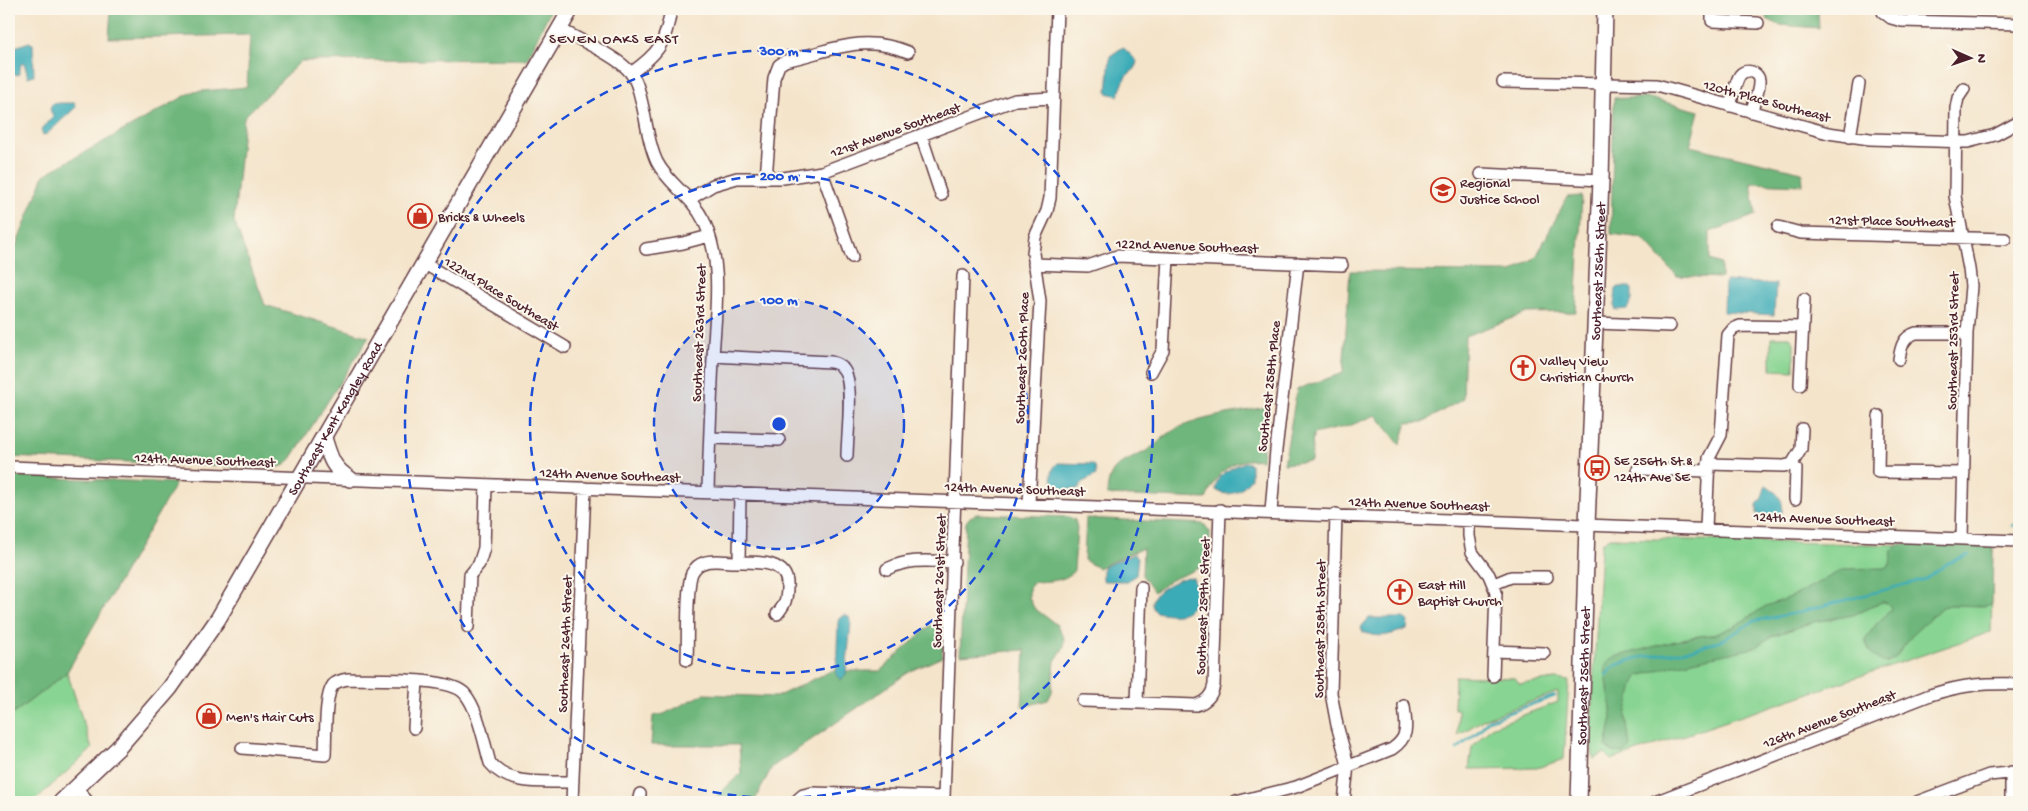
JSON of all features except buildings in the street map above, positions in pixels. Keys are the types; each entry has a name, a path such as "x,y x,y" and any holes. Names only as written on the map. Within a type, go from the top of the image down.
{"main road":[{"name":"Southeast Kent Kangley Road","path":"61,802 77,789 118,748 170,688 218,618 425,264 571,9"},
{"name":"Southeast 256th Street","path":"1579,802 1587,525 1602,180 1606,9"},
{"path":"324,438 335,467 350,479"}],"street":[{"path":"560,29 620,63 631,73 652,57 664,42 671,9"},
{"name":"Southeast 260th Place","path":"1029,503 1040,301 1032,252 1035,236 1047,211 1050,198 1057,9"},
{"path":"1712,9 1712,21 1758,23"},
{"path":"1883,12 1891,18 1902,21 2019,24"},
{"path":"766,178 774,78 779,65 785,61 854,44 884,44 908,52"},
{"path":"1730,106 1740,75 1746,71 1751,71 1756,74 1759,81 1751,112"},
{"name":"Southeast 263rd Street","path":"631,73 637,84 652,150 658,163 665,174 690,199 704,220 715,254 717,274 708,492"},
{"name":"120th Place Southeast","path":"1503,82 1657,85 1751,112 1850,137 1954,142 1983,139 1995,135 2019,122"},
{"path":"1850,137 1859,84"},
{"name":"Southeast 253rd Street","path":"1962,538 1967,333 1971,286 1954,196 1954,142 1956,108 1958,98 1964,89"},
{"name":"121st Avenue Southeast","path":"690,199 724,180 800,176 822,172 1014,100 1053,98"},
{"path":"921,135 941,195"},
{"path":"822,172 852,257"},
{"path":"1481,174 1602,180"},
{"name":"121st Place Southeast","path":"1778,227 1801,233 2005,239"},
{"path":"646,249 683,244 709,236"},
{"name":"122nd Avenue Southeast","path":"1034,264 1088,266 1117,256 1342,265"},
{"path":"1150,372 1163,350 1168,258"},
{"name":"Southeast 258th Place","path":"1272,512 1277,441 1298,263"},
{"name":"122nd Place Southeast","path":"425,264 565,347"},
{"name":"Southeast 261st Street","path":"876,799 944,797 963,276"},
{"path":"1800,385 1804,299"},
{"path":"1596,323 1670,326"},
{"path":"1706,528 1709,467 1711,454 1721,435 1726,342 1730,331 1740,326 1803,327"},
{"path":"1899,359 1901,347 1910,335 1916,333 1967,333"},
{"path":"713,356 831,362 842,367 849,385 847,456"},
{"path":"1879,416 1878,472 1964,473"},
{"path":"1638,469 1784,466 1792,464 1801,449 1802,428"},
{"path":"710,438 779,440"},
{"path":"1792,464 1796,470 1795,499"},
{"name":"124th Avenue Southeast","path":"9,467 486,485 740,492 2019,541"},
{"path":"468,627 470,576 480,564 484,548 486,485"},
{"name":"Southeast 264th Street","path":"572,802 585,488"},
{"path":"739,562 740,492"},
{"name":"Southeast 259th Street","path":"1137,703 1196,705 1206,700 1213,692 1220,510"},
{"name":"Southeast 258th Street","path":"1336,514 1332,693 1337,726 1348,765 1344,802"},
{"path":"1469,520 1472,552 1494,584 1497,598 1493,676"},
{"path":"887,569 901,562 910,561 954,562"},
{"path":"687,660 690,581 695,568 707,562 739,562 777,566 786,574 788,582 786,600 777,614"},
{"path":"1494,584 1511,577 1547,577"},
{"path":"1083,701 1137,703 1141,587"},
{"path":"1494,651 1544,653"},
{"path":"242,748 325,755 328,700 333,685 339,681 348,679 443,683 464,691 470,701 490,763 497,771 507,777 520,780 573,782"},
{"path":"414,728 417,681"},
{"name":"126th Avenue Southeast","path":"1655,802 1930,695 1955,687 1979,683 2019,684"},
{"path":"1236,802 1296,787 1401,743 1405,731 1404,706"},
{"path":"1917,802 1989,775 2015,772 2012,802"},
{"path":"77,789 88,802"},
{"path":"795,802 803,795 812,793 876,799"}],"green space":[{"path":"111,9 551,9 527,59 301,61 244,117 234,221 265,305 369,337 291,459 285,465 276,468 9,457 9,264 44,175 192,92 247,87 250,35 109,38"},
{"path":"1767,9 1821,9 1818,12 1819,28 1779,25 1767,19"},
{"path":"1614,98 1649,98 1699,111 1690,146 1802,172 1803,185 1751,183 1756,215 1710,232 1710,260 1721,264 1721,278 1677,276 1642,238 1611,234"},
{"path":"1582,196 1576,312 1527,313 1465,336 1463,399 1423,422 1407,423 1400,445 1376,415 1349,426 1313,434 1311,461 1284,464 1297,389 1343,373 1350,271 1512,272 1536,257 1567,197"},
{"path":"1771,337 1790,337 1794,343 1794,371 1771,370"},
{"path":"1266,407 1262,460 1242,461 1227,468 1215,481 1206,499 1107,495 1110,476 1118,466 1149,449 1180,427 1203,419"},
{"path":"9,476 176,483 67,672 9,717"},
{"path":"977,514 1069,517 1075,520 1077,528 1074,570 1062,579 1034,582 1029,588 1029,597 1034,608 1057,625 1064,638 1064,647 1055,661 1052,692 1048,700 1022,707 1025,650 960,655 966,522 970,517"},
{"path":"1086,518 1204,524 1210,532 1209,564 1171,580 1154,592 1142,575 1143,548 1098,568 1084,560"},
{"path":"1610,538 1993,547 1991,632 1611,760 1605,753 1594,759 1590,740 1601,549 1602,543"},
{"path":"1898,544 1993,547 1992,604 1984,606 1950,605 1942,607 1914,633 1895,658 1886,663 1878,660 1872,654 1865,640 1877,623 1891,610 1888,604 1882,602 1853,615 1814,622 1772,636 1754,648 1674,665 1639,676 1633,684 1626,716 1630,747 1624,753 1613,752 1606,747 1612,717 1605,666 1609,660 1691,637 1716,634 1735,626 1766,606 1791,597 1844,569 1884,568 1890,565 1892,550"},
{"path":"944,613 942,657 909,672 772,767 754,802 711,802 741,773 739,745 651,745 653,716 664,714 704,694 776,697 831,671 880,671"},
{"path":"67,672 92,749 33,802 9,802 9,717"},
{"path":"1455,676 1515,678 1520,684 1556,679 1569,681 1564,759 1537,768 1469,769 1472,747 1491,727 1558,702 1558,692 1486,718 1458,735 1458,709 1454,709"}],"water":[{"path":"29,42 33,44 34,75 28,77 24,63 21,64 19,74 17,75 11,72 10,69 11,53 15,47"},
{"path":"1123,47 1137,61 1135,69 1126,76 1118,96 1107,93 1110,56"},
{"path":"75,103 76,107 47,134 43,135 41,130 53,117 50,109 52,104"},
{"path":"1725,281 1776,284 1774,315 1724,312"},
{"path":"1619,287 1630,287 1632,289 1632,300 1627,309 1616,310 1614,306 1616,289"},
{"path":"1245,462 1251,464 1251,478 1244,486 1236,492 1227,494 1216,490 1216,484 1222,475"},
{"path":"1058,463 1092,464 1095,466 1096,475 1083,482 1079,489 1058,489 1055,487 1052,474 1055,465"},
{"path":"1766,485 1780,497 1782,505 1781,515 1757,514 1757,504 1761,500"},
{"path":"1134,554 1138,557 1136,575 1127,581 1103,581 1103,567"},
{"path":"1187,577 1193,578 1195,583 1195,598 1190,609 1180,614 1156,612 1152,606 1152,600 1156,595 1168,585"},
{"path":"845,615 850,618 851,623 846,674 841,680 836,675 838,622 839,618"},
{"path":"1369,618 1405,618 1408,622 1407,629 1385,635 1369,634 1363,632 1361,627"}],"waterway":[{"path":"2012,526 2019,523"},
{"path":"1606,675 1614,666 1637,658 1695,649 1725,639 1754,621 1796,613 1926,579 1948,563 1969,555"},
{"path":"1457,749 1479,731 1488,720 1555,696"}],"place":[{"name":"Regional Justice School","path":"1443,190"},
{"name":"Bricks & Wheels","path":"420,216"},
{"name":"Valley View Christian Church","path":"1523,368"},
{"name":"SE 256th St & 124th Ave SE","path":"1597,468"},
{"name":"East Hill Baptist Church","path":"1400,592"},
{"name":"Men's Hair Cuts","path":"209,716"}],"district":[{"name":"SEVEN OAKS EAST","path":"614,38"}]}
